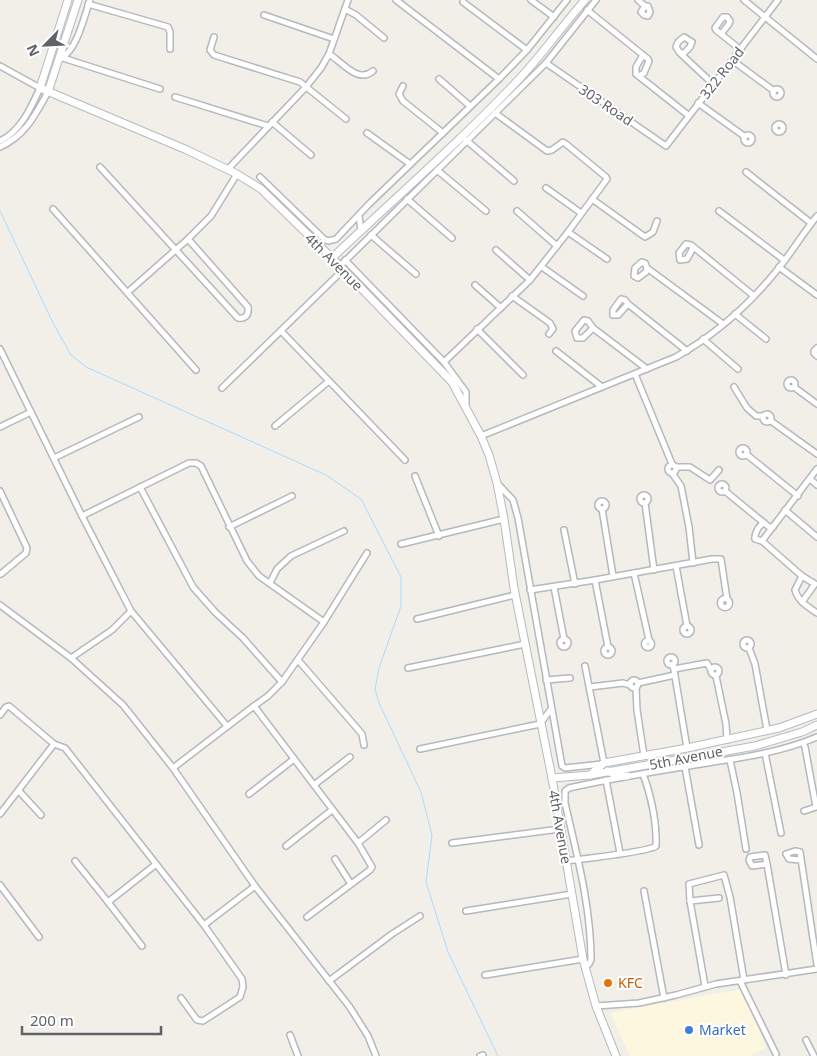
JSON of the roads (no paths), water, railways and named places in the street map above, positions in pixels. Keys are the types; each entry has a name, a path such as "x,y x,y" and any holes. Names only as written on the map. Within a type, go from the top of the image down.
{"main road":[{"path":"40,88 68,0"},
{"path":"48,92 61,58 78,0"},
{"path":"332,258 520,78 539,58 585,0"},
{"name":"4th Avenue","path":"40,88 228,169 261,189 332,258 452,382 481,436 497,483 515,595 552,778 583,958 596,1006 616,1056"},
{"path":"590,775 603,764 727,740 798,722 817,714"},
{"name":"5th Avenue","path":"552,778 590,775 763,744 802,732 817,725"},
{"path":"608,771 618,776 627,776"}],"street":[{"path":"228,169 322,68 329,54 348,0"},
{"path":"396,0 499,78"},
{"path":"531,0 554,17"},
{"path":"260,177 321,236 328,241 336,239 369,204 527,50 567,0"},
{"path":"222,388 341,269 345,260 546,62 596,0"},
{"path":"638,0 645,6"},
{"path":"744,0 817,58"},
{"name":"322 Road","path":"666,146 778,0"},
{"path":"160,89 61,58 74,44 89,2 168,27 170,32 170,49"},
{"path":"463,2 527,50"},
{"path":"345,10 356,16 384,38"},
{"path":"588,10 649,61 644,73 639,76"},
{"path":"264,15 334,39"},
{"path":"721,34 741,50"},
{"path":"214,37 210,50 214,55 300,82 346,119"},
{"path":"680,53 713,84"},
{"path":"329,54 350,70 364,76 373,71"},
{"path":"643,55 636,67 636,74 688,116"},
{"path":"732,60 774,91"},
{"name":"303 Road","path":"546,62 666,146"},
{"name":"4th Avenue","path":"0,66 40,88"},
{"path":"439,79 470,106"},
{"path":"403,86 399,94 403,101 442,133"},
{"path":"0,141 15,131 34,102 40,88"},
{"path":"0,147 20,136 48,92"},
{"path":"175,97 270,124 311,155"},
{"path":"698,103 744,136"},
{"path":"444,362 477,329 492,318 542,267 606,182 606,177 563,142 552,150 547,151 494,113"},
{"path":"367,133 410,164"},
{"path":"466,140 514,181"},
{"path":"100,167 238,318 242,319 247,316 249,312 248,307 188,239"},
{"path":"437,170 486,211"},
{"path":"746,172 811,223"},
{"path":"128,292 211,216 237,174"},
{"path":"546,188 581,213"},
{"path":"407,199 452,238"},
{"path":"592,199 645,237 653,232 657,221"},
{"path":"53,209 196,370"},
{"path":"517,211 557,246"},
{"path":"719,211 784,260"},
{"path":"359,216 361,230"},
{"path":"481,436 676,358 687,351 736,314 754,296 779,267 817,216"},
{"path":"568,232 607,259"},
{"path":"371,235 416,274"},
{"path":"693,248 754,296"},
{"path":"496,250 530,280"},
{"path":"345,260 444,362 466,392 466,408"},
{"path":"542,267 583,296"},
{"path":"779,267 817,296"},
{"path":"647,268 723,324"},
{"path":"475,285 501,308"},
{"path":"512,296 550,323 553,329 549,334"},
{"path":"628,304 687,351"},
{"path":"736,314 766,339"},
{"path":"593,328 647,368"},
{"path":"477,329 523,375"},
{"path":"281,330 405,460"},
{"path":"703,338 738,369"},
{"path":"0,348 2,357 131,611 227,726"},
{"path":"817,348 814,351 817,356"},
{"path":"556,351 602,387"},
{"path":"636,374 674,466"},
{"path":"275,426 329,382"},
{"path":"734,387 747,408 756,416 763,416 766,422 771,421 817,454"},
{"path":"794,387 817,404"},
{"path":"0,427 31,412"},
{"path":"54,458 139,416"},
{"path":"746,454 798,496"},
{"path":"82,516 189,463 196,462 201,466 247,561 259,576 324,622"},
{"path":"693,563 681,486 668,468 674,466 690,467 710,480 719,470"},
{"path":"762,541 817,469"},
{"path":"415,476 439,536"},
{"path":"810,479 817,485"},
{"path":"497,483 510,497 515,508 551,710 562,766 565,768 603,764 585,666"},
{"path":"140,487 193,587 243,638 282,682"},
{"path":"0,491 27,548 26,553 1,574"},
{"path":"725,491 769,527 773,527"},
{"path":"229,527 292,496"},
{"path":"645,503 654,570"},
{"path":"602,509 613,576"},
{"path":"785,510 817,537"},
{"path":"401,544 504,519"},
{"path":"764,523 761,524 755,539 762,541 802,576 815,584 802,602"},
{"path":"564,530 574,584"},
{"path":"270,583 277,569 291,556 344,531"},
{"path":"173,768 271,694 282,682 324,622 367,553"},
{"path":"530,590 721,559 726,599"},
{"path":"676,566 687,626"},
{"path":"634,574 649,640"},
{"path":"802,576 795,590 796,595 817,613"},
{"path":"595,580 608,647"},
{"path":"554,587 564,639"},
{"path":"417,619 515,595"},
{"path":"0,605 71,658 123,705 173,768 255,886 361,1025 371,1042 376,1056"},
{"path":"0,616 5,609"},
{"path":"71,658 112,630 131,611"},
{"path":"408,668 524,644"},
{"path":"749,648 755,664 768,730"},
{"path":"298,660 362,734 364,745"},
{"path":"687,748 674,667 707,663 711,673 716,676 726,724 727,740"},
{"path":"590,687 623,683 635,685 675,675"},
{"path":"546,680 570,678"},
{"path":"635,685 644,756"},
{"path":"0,715 9,706 54,744 64,748 204,925 242,979 243,987 240,997 203,1021 197,1020 181,998"},
{"path":"254,706 358,843 372,867 307,917"},
{"path":"420,749 540,724 551,710"},
{"path":"585,967 591,960 591,934 578,859 565,803 565,791 569,788 627,776 765,753 803,743 817,737"},
{"path":"803,743 816,807 804,811"},
{"path":"0,814 54,744"},
{"path":"765,753 781,833"},
{"path":"314,785 350,757"},
{"path":"249,794 294,759"},
{"path":"730,760 746,849"},
{"path":"686,767 699,845"},
{"path":"567,861 645,850 656,846 653,815 643,774"},
{"path":"606,780 620,853"},
{"path":"19,791 40,815"},
{"path":"286,846 332,810"},
{"path":"558,817 570,823"},
{"path":"358,843 386,820"},
{"path":"452,843 560,829"},
{"path":"565,851 576,850"},
{"path":"335,859 351,884"},
{"path":"801,860 817,965"},
{"path":"75,861 142,946"},
{"path":"767,864 786,975"},
{"path":"108,902 155,865"},
{"path":"705,986 690,901 690,884 724,874 730,897 742,980 776,1054"},
{"path":"0,885 39,937"},
{"path":"204,925 255,886"},
{"path":"644,891 664,998"},
{"path":"466,912 572,894"},
{"path":"690,901 719,898"},
{"path":"329,981 392,934 420,916"},
{"path":"485,975 583,958"},
{"path":"596,1006 640,1003 705,986 817,969"},
{"path":"290,1035 298,1056"},
{"path":"806,1040 814,1056"}],"waterway":[{"path":"0,211 53,323 71,355 86,367 326,475 361,499 401,577 401,606 379,668 375,689 379,703 421,792 432,835 426,882 448,952 498,1056"}],"place":[{"name":"KFC","path":"608,983"},
{"name":"Market","path":"689,1030"}]}
